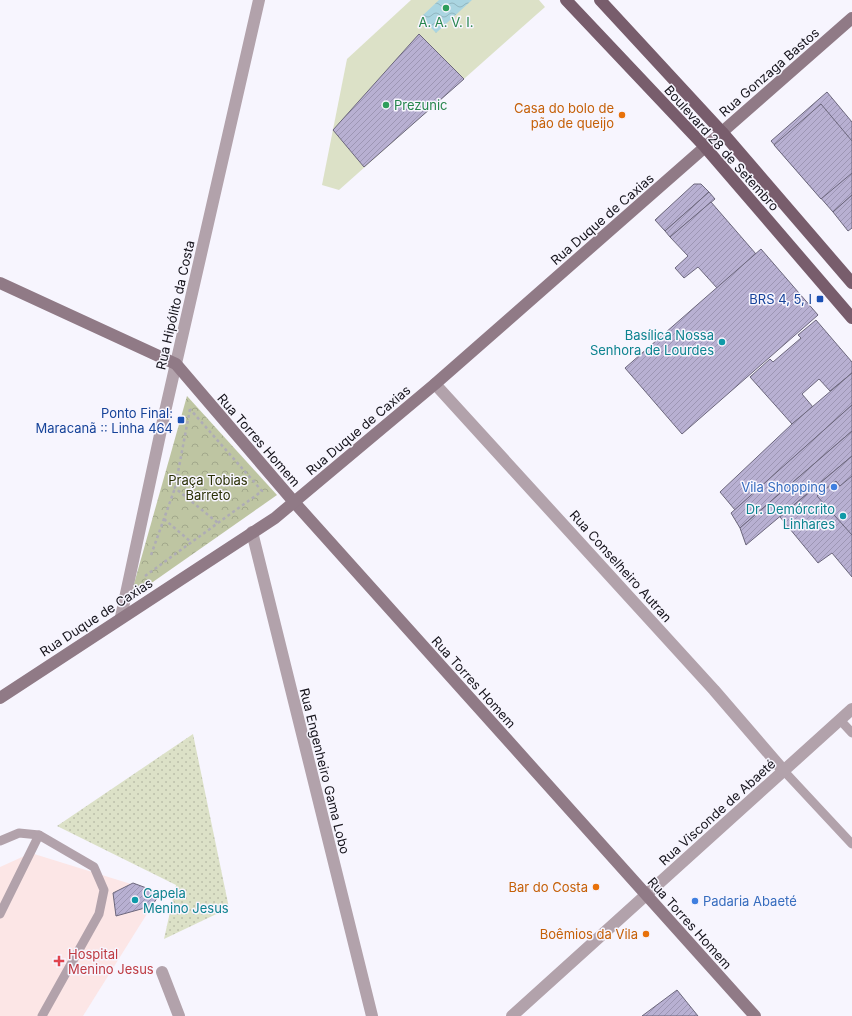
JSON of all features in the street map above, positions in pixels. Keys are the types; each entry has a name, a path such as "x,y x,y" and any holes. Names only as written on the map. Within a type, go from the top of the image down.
{"main road":[{"name":"Boulevard 28 de Setembro","path":"566,0 705,147 852,318"},
{"name":"Boulevard 28 de Setembro","path":"600,0 722,132 852,283"}],"street":[{"name":"Rua Hipólito da Costa","path":"121,617 176,364 259,0"},
{"name":"Rua Gonzaga Bastos","path":"705,147 852,18"},
{"name":"Rua Duque de Caxias","path":"0,698 121,617 274,518 435,384 705,147"},
{"path":"0,283 176,364"},
{"name":"Rua Torres Homem","path":"176,364 294,502 755,1016"},
{"name":"Rua Conselheiro Autran","path":"435,384 708,684 783,770"},
{"name":"Rua Engenheiro Gama Lobo","path":"252,532 372,1016"},
{"name":"Rua Visconde de Abaeté","path":"512,1016 852,709"},
{"path":"162,972 178,1016"}],"lane":[{"path":"840,720 852,733"},
{"path":"783,770 852,844"},
{"path":"0,841 19,833 39,835 94,867 104,890 99,914 42,1016"},
{"path":"0,914 39,835"}],"path":[{"path":"146,570 143,578 262,491 190,409 175,488 151,556"},
{"path":"175,488 218,523"},
{"path":"164,519 191,542"}],"shaded area":[{"name":"Hospital Menino Jesus","path":"31,853 160,893 83,1016 0,1016 0,867"}],"green space":[{"name":"Prezunic","path":"411,0 539,0 545,7 339,190 322,185 347,59"},
{"name":"Praça Tobias Barreto","path":"187,396 277,495 130,598"},
{"path":"193,734 229,908 164,939 176,885 57,826"}],"water":[{"name":"A. A. V. I.","path":"439,0 472,0 436,33 421,17"}],"building":[{"path":"419,34 464,79 364,167 333,130"},
{"path":"827,92 852,122 852,195 833,212 771,141"},
{"path":"821,104 852,141 852,173 821,199 774,145"},
{"path":"694,184 701,184 709,192 665,231 655,220"},
{"path":"709,192 715,199 670,237 665,231"},
{"path":"852,195 852,228 848,231 833,212"},
{"path":"711,202 756,254 717,288 698,267 684,278 675,268 688,256 670,237"},
{"name":"Basílica Nossa Senhora de Lourdes","path":"761,249 818,315 682,434 625,368"},
{"path":"816,320 852,362 852,373 830,391 819,379 802,394 813,407 792,424 750,377 770,359 773,362 801,338 798,335"},
{"path":"852,373 852,405 735,510 720,492 792,424"},
{"path":"852,405 852,431 740,528 731,513"},
{"path":"852,431 852,456 746,545 740,528"},
{"name":"Vila Shopping","path":"852,456 852,577 832,553 818,563 780,517"},
{"name":"Dr. Demórcrito Linhares","path":"852,476 852,535 817,496 836,481 840,486"},
{"name":"Capela Menino Jesus","path":"133,883 160,893 152,906 116,916 113,893"},
{"path":"677,990 698,1016 642,1016"}],"place":[{"name":"A. A. V. I.","path":"446,8"},
{"name":"Prezunic","path":"386,105"},
{"name":"Casa do bolo de pão de queijo","path":"622,115"},
{"name":"BRS 4, 5, I","path":"820,299"},
{"name":"Basílica Nossa Senhora de Lourdes","path":"722,342"},
{"name":"Ponto Final: Maracanã :: Linha 464","path":"181,420"},
{"name":"Vila Shopping","path":"834,487"},
{"name":"Dr. Demórcrito Linhares","path":"843,516"},
{"name":"Bar do Costa","path":"596,887"},
{"name":"Capela Menino Jesus","path":"135,900"},
{"name":"Padaria Abaeté","path":"695,901"},
{"name":"Boêmios da Vila","path":"646,934"},
{"name":"Hospital Menino Jesus","path":"59,961"}]}
